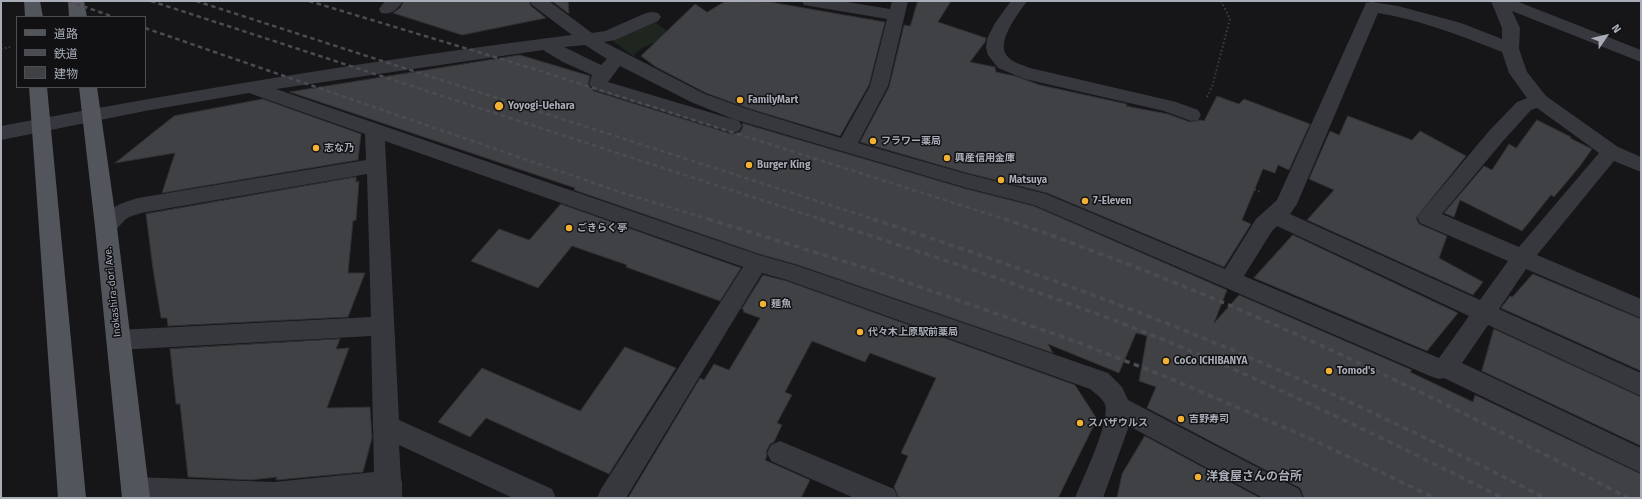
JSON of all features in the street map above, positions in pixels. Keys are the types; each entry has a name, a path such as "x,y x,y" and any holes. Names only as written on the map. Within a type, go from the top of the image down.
{"main road":[{"path":"32,1 34,16"},
{"path":"76,1 78,16"},
{"path":"38,88 72,498"},
{"name":"Inokashira-dori Ave.","path":"88,88 106,227 135,494"}],"street":[{"path":"538,1 586,38 618,58 698,98 740,114 846,146 967,181 1039,199 1439,369 1446,367 1522,258 1611,152"},
{"path":"810,1 898,8 879,86 846,146"},
{"path":"1019,1 998,34 994,46 996,54 1003,62 1025,73 1169,106 1191,115"},
{"path":"1500,1 1511,28 1510,49 1518,73 1539,100 1611,152 1641,165"},
{"path":"1500,1 1641,56"},
{"path":"1230,280 1264,225 1281,210 1366,4 1455,27 1510,49"},
{"path":"1,133 250,87 608,36 652,17"},
{"path":"546,44 569,58 603,73"},
{"path":"618,58 603,73 598,81 601,86 732,126"},
{"path":"250,87 757,263 790,272 1079,373 1099,382 1109,390 1118,407 1118,421 1089,498"},
{"path":"1539,100 1524,106 1496,136 1428,217 1641,308"},
{"path":"135,494 274,495 388,491 387,427 375,131"},
{"path":"106,227 119,213 138,206 377,166"},
{"path":"1281,210 1484,313 1641,384"},
{"path":"611,498 757,263"},
{"path":"118,340 383,326"},
{"path":"1446,367 1641,461"},
{"path":"1118,407 1289,498"},
{"path":"387,427 542,498"},
{"path":"780,454 884,498"}],"path":[{"path":"1179,156 1177,149 1185,123 1205,102 1214,80 1230,18 1221,1"},
{"path":"652,17 673,31 694,40 721,48 776,50 805,54 837,65 879,86 945,104 998,107 1118,154 1179,156 1281,210"},
{"path":"1,49 10,47"},
{"path":"1333,214 1394,208 1428,217"}],"shaded area":[{"path":"655,22 672,35 642,48 633,56 613,41 619,35"}],"building":[{"path":"404,1 529,1 531,6 546,18 462,35 393,13 400,8"},
{"path":"552,1 568,1 569,13 568,13"},
{"path":"726,1 770,2 885,22 869,85 840,136 747,108 706,93 656,67 641,56 695,4 707,12"},
{"path":"918,1 951,1 938,22 986,38 985,42 970,62 995,67 996,72 1015,76 1040,85 1127,104 1126,106 1168,114 1190,122 1200,120 1204,121 1217,96 1239,104 1244,99 1310,124 1289,170 1278,165 1275,173 1263,169 1242,220 1251,224 1224,267 1047,193 967,173 860,142 889,87 904,25 910,26"},
{"path":"520,55 590,76 588,85 594,91 732,134 740,132 743,127 742,123 967,189 1034,206 1227,290 1214,323 1239,295 1412,370 1410,372 1473,402 1475,395 1641,474 1641,498 1304,498 1300,488 1147,408 1156,387 1139,381 1147,336 1136,333 1119,373 1048,344 1053,353 798,265 759,254 574,190 575,188 290,92"},
{"path":"263,99 361,134 358,160 162,193 175,153 115,163 174,116"},
{"path":"1348,116 1412,140 1420,131 1466,156 1416,218 1419,224 1447,236 1439,258 1483,282 1473,295 1307,220 1334,190 1309,179 1330,131 1339,135"},
{"path":"1537,120 1592,149 1554,197 1551,195 1522,231 1460,200 1454,217 1444,213 1484,166 1492,170 1509,144 1516,148"},
{"path":"356,177 356,182 359,181 356,220 353,221 348,273 365,273 348,317 168,326 167,318 161,318 146,214"},
{"path":"561,204 741,268 720,301 626,267 627,265 572,246 538,288 471,261 499,229 529,240"},
{"path":"1293,235 1458,313 1427,351 1254,278"},
{"path":"1533,274 1641,319 1641,371 1501,308 1510,296 1512,297"},
{"path":"763,275 787,281 1075,385 1097,419 1058,498 899,498 894,487 908,456 901,453 936,378 870,353 865,362 812,341 785,392 792,395 777,423 782,425 774,442 770,444 766,452 767,456 765,460 810,480 801,498 628,498 700,378 704,380 714,364 729,370 760,318 743,312 744,310 742,309"},
{"path":"1494,329 1641,397 1641,446 1482,371"},
{"path":"340,339 336,349 349,348 327,408 370,407 372,438 363,472 276,480 277,477 251,480 188,477 180,404 176,404 170,349"},
{"path":"625,347 676,368 609,474 486,418 470,437 438,422 482,368 580,411"},
{"path":"1145,436 1260,498 1117,498 1122,474"}],"railway":[{"path":"68,1 111,16"},
{"path":"151,1 823,220"},
{"path":"196,1 876,220"},
{"path":"309,1 534,69 1007,220"},
{"path":"146,28 623,193 711,220"},
{"path":"708,219 872,270 1077,342 1164,376 1311,439 1435,498"},
{"path":"820,219 1043,294 1174,344 1299,399 1503,498"},
{"path":"873,219 1049,279 1203,338 1302,380 1449,449 1545,498"},
{"path":"1004,219 1117,260 1248,313 1376,371 1440,402 1628,498"}],"place":[{"name":"FamilyMart","path":"740,100"},
{"name":"Yoyogi-Uehara","path":"499,106"},
{"name":"フラワー薬局","path":"873,141"},
{"name":"志な乃","path":"316,148"},
{"name":"興産信用金庫","path":"947,158"},
{"name":"Burger King","path":"749,165"},
{"name":"Matsuya","path":"1001,180"},
{"name":"7-Eleven","path":"1085,201"},
{"name":"ごきらく亭","path":"569,228"},
{"name":"麺魚","path":"763,304"},
{"name":"代々木上原駅前薬局","path":"860,332"},
{"name":"CoCo ICHIBANYA","path":"1166,361"},
{"name":"Tomod's","path":"1329,371"},
{"name":"吉野寿司","path":"1181,419"},
{"name":"スパザウルス","path":"1080,423"},
{"name":"洋食屋さんの台所","path":"1198,477"}]}
